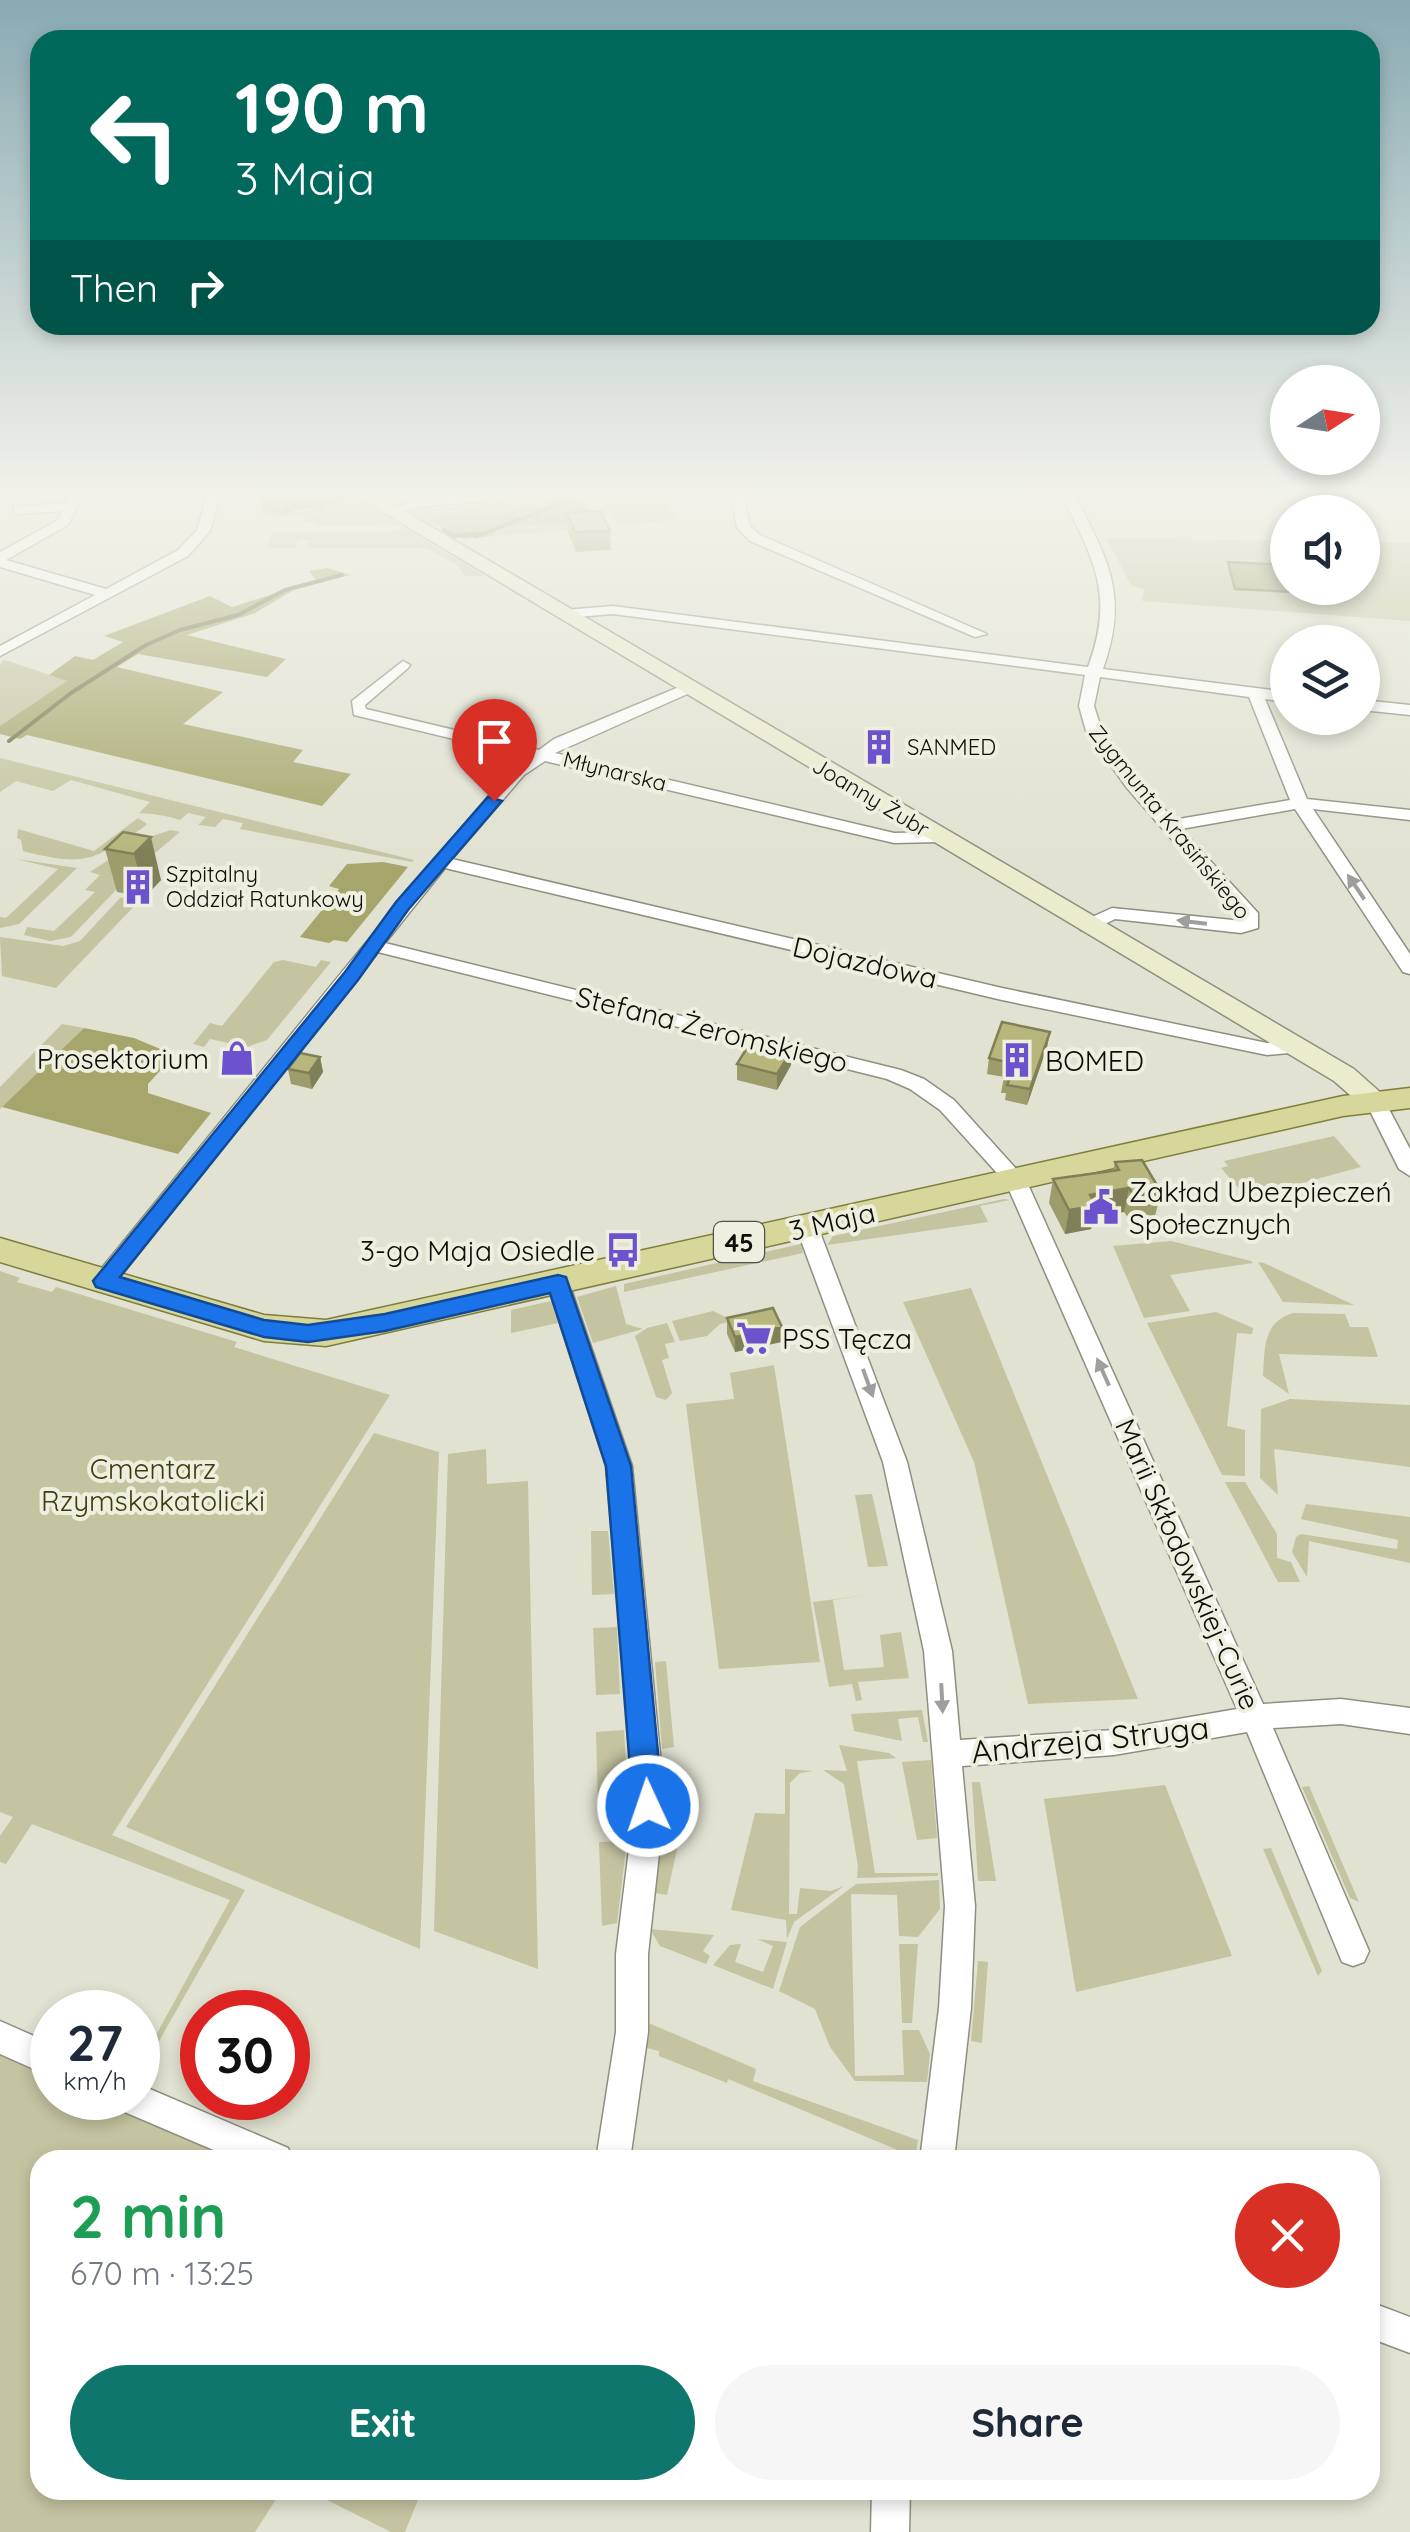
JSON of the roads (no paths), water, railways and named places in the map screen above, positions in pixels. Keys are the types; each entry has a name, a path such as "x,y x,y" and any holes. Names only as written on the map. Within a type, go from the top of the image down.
{"main road":[{"name":"45","path":"1374,1101 1410,1098"},
{"name":"3 Maja","path":"0,1250 264,1328 308,1334 385,1322 1374,1101"}],"street":[{"path":"0,652 70,614"},
{"name":"Joanny Żubr","path":"565,614 1357,1084 1374,1101"},
{"path":"646,614 1270,695"},
{"path":"933,614 980,634"},
{"path":"972,657 980,634 981,614"},
{"name":"Zygmunta Krasińskiego","path":"1087,926 1112,913 1241,928 1252,924 1252,917 1170,826 1092,730 1086,702 1111,614"},
{"name":"Młynarska","path":"403,665 357,704 359,712 894,838 938,837"},
{"path":"104,1281 352,976 372,945 518,772 541,753 688,688"},
{"path":"1254,693 1300,803 1410,968"},
{"path":"1380,707 1410,710"},
{"path":"1170,826 1300,803 1410,815"},
{"name":"Dojazdowa","path":"442,862 1002,994 1267,1049 1282,1049 1288,1044"},
{"name":"Stefana Żeromskiego","path":"372,945 894,1074 933,1094 947,1106 1015,1180"},
{"path":"1374,1101 1410,1169"},
{"name":"Marii Skłodowskiej-Curie","path":"1015,1180 1255,1718 1353,1951"},
{"path":"807,1226 902,1484 938,1651 960,1906 955,2008 938,2150"},
{"path":"558,1283 618,1466 646,1754 648,1817 632,1954 632,2032 614,2150"},
{"name":"Andrzeja Struga","path":"947,1754 1134,1740 1333,1708 1410,1721"},
{"path":"0,2036 30,2050"},
{"path":"160,2110 253,2150"},
{"path":"1380,2324 1410,2335"},
{"path":"890,2532 891,2500"}],"waterway":[{"path":"9,741 71,693 146,645 180,630 240,614"}],"place":[{"name":"SANMED","path":"879,747"},
{"name":"Szpitalny Oddział Ratunkowy","path":"138,887"},
{"name":"Prosektorium","path":"237,1058"},
{"name":"BOMED","path":"1017,1060"},
{"name":"Zakład Ubezpieczeń Społecznych","path":"1101,1207"},
{"name":"3-go Maja Osiedle","path":"623,1250"},
{"name":"PSS Tęcza","path":"754,1338"}],"park label":[{"name":"Cmentarz Rzymskokatolicki","path":"153,1484"}]}
